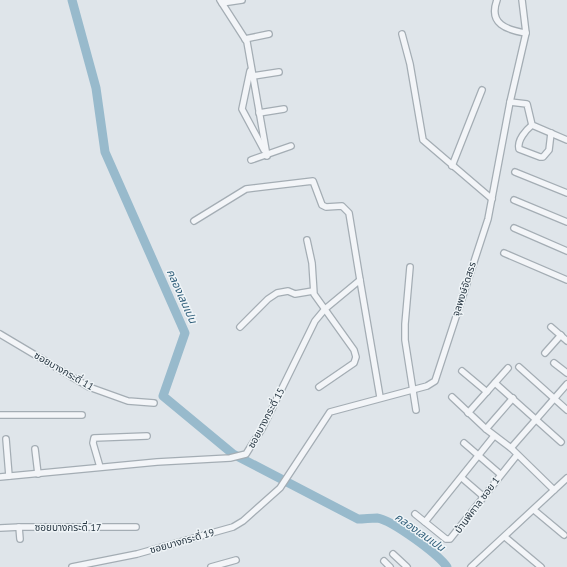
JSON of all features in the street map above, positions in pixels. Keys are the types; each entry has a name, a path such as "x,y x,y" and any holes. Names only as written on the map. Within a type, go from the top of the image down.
{"street":[{"path":"242,0 221,2 245,39 266,153"},
{"path":"497,0 497,22 509,30 526,33"},
{"name":"จุลพงษ์จัดสรร","path":"280,488 327,414 380,397 412,390 431,384 435,381 488,219 510,102 526,33 522,0"},
{"path":"245,39 269,34"},
{"path":"402,34 410,64 423,140 492,199"},
{"path":"251,66 242,109 266,153"},
{"path":"253,76 279,72"},
{"path":"452,166 482,90"},
{"path":"510,102 523,102 527,104 532,124 567,140"},
{"path":"259,113 284,108"},
{"path":"532,124 526,131 519,144 519,149 543,157 549,150 551,134"},
{"path":"251,160 266,153"},
{"path":"515,172 567,193"},
{"path":"194,221 246,189 313,181 319,201 322,205 326,207 342,206 349,213 380,397"},
{"path":"514,200 567,222"},
{"path":"514,228 567,251"},
{"path":"307,240 312,263 313,291 354,350 356,360 319,387"},
{"path":"504,253 567,280"},
{"path":"410,267 405,324 412,390 416,410"},
{"name":"ซอยบางกระดี่ 15","path":"0,477 100,467 230,458 248,452 263,427 315,321 325,309 360,280"},
{"path":"240,327 268,299 277,293 286,291 294,294 313,291"},
{"path":"551,327 567,340"},
{"name":"ซอยบางกระดี่ 11","path":"0,334 89,387 133,402 154,403"},
{"path":"545,353 560,335"},
{"path":"554,363 567,374"},
{"path":"519,367 567,410"},
{"path":"468,412 508,368"},
{"path":"462,371 487,392"},
{"path":"495,383 536,418 561,442"},
{"path":"511,448 554,397 567,384"},
{"path":"452,397 494,436 511,448 554,490"},
{"path":"486,429 513,398"},
{"path":"0,415 82,415"},
{"path":"100,467 93,443 94,438 147,436"},
{"path":"425,522 462,478 477,455 494,436"},
{"path":"6,439 9,476"},
{"path":"464,443 500,474"},
{"path":"35,449 38,474"},
{"name":"บ้านพิศาล ซอย 1","path":"415,514 446,539 450,540 500,474 517,455"},
{"path":"462,478 484,497"},
{"path":"475,566 567,478"},
{"name":"ซอยบางกระดี่ 19","path":"72,567 137,554 233,527 243,521 280,488"},
{"path":"534,510 564,535"},
{"path":"19,527 20,539"},
{"name":"ซอยบางกระดี่ 17","path":"0,528 136,527"},
{"path":"505,537 541,567"},
{"path":"393,554 407,567"},
{"path":"211,567 236,560"},
{"path":"384,561 390,567"}],"waterway":[{"name":"คลองเลนเปน","path":"72,0 96,88 105,152 185,333 163,396 233,454 358,519 377,518 384,520 425,546 447,567"}]}
